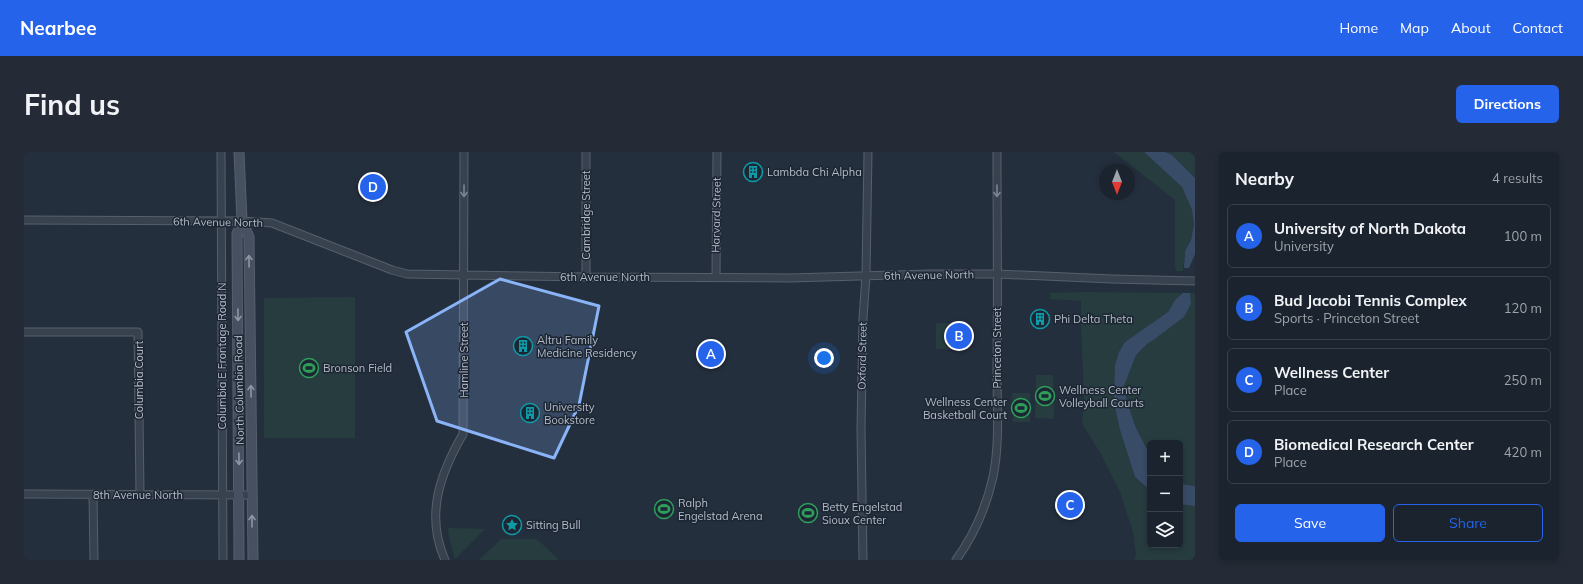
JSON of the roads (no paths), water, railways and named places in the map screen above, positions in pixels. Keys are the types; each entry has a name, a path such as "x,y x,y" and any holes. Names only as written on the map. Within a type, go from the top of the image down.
{"main road":[{"name":"North Columbia Road","path":"239,152 242,221 249,237 253,560"},
{"name":"North Columbia Road","path":"239,560 237,234 242,221"}],"street":[{"name":"Columbia E Frontage Road N","path":"221,152 220,221 223,560"},
{"name":"Hamline Street","path":"445,560 441,551 436,529 435,508 440,484 447,463 463,434 464,152"},
{"name":"Cambridge Street","path":"586,152 586,277"},
{"name":"Harvard Street","path":"716,277 717,152"},
{"name":"Oxford Street","path":"863,560 861,429 868,152"},
{"name":"Princeton Street","path":"956,560 970,540 976,527 989,494 993,475 997,412 997,152"},
{"name":"6th Avenue North","path":"24,220 242,221 272,223 392,270 407,274 586,277 997,274 1195,281"},
{"name":"Columbia Court","path":"24,332 138,332 140,495"},
{"name":"8th Avenue North","path":"24,494 252,495"},
{"path":"93,495 94,560"}],"water":[{"path":"1144,152 1165,152 1172,155 1195,178 1195,254 1189,268 1184,268 1185,251 1191,240 1194,224 1192,210 1182,187"},
{"path":"1183,293 1190,293 1191,304 1184,317 1147,344 1136,355 1124,386 1128,405 1136,428 1147,449 1147,487 1135,477 1120,430 1114,403 1115,365 1119,352 1125,342 1168,312 1175,300"},
{"path":"1183,484 1195,486 1195,506 1183,504"}],"place":[{"name":"Lambda Chi Alpha","path":"753,172"},
{"name":"Biomedical Research Center","path":"373,187"},
{"name":"Phi Delta Theta","path":"1040,319"},
{"name":"Bud Jacobi Tennis Complex","path":"959,336"},
{"name":"Altru Family Medicine Residency","path":"523,346"},
{"name":"University of North Dakota","path":"711,354"},
{"name":"Bronson Field","path":"309,368"},
{"name":"Wellness Center Volleyball Courts","path":"1045,396"},
{"name":"Wellness Center Basketball Court","path":"1021,408"},
{"name":"University Bookstore","path":"530,413"},
{"name":"Wellness Center","path":"1070,505"},
{"name":"Ralph Engelstad Arena","path":"664,509"},
{"name":"Betty Engelstad Sioux Center","path":"808,513"},
{"name":"Sitting Bull","path":"512,525"}]}
